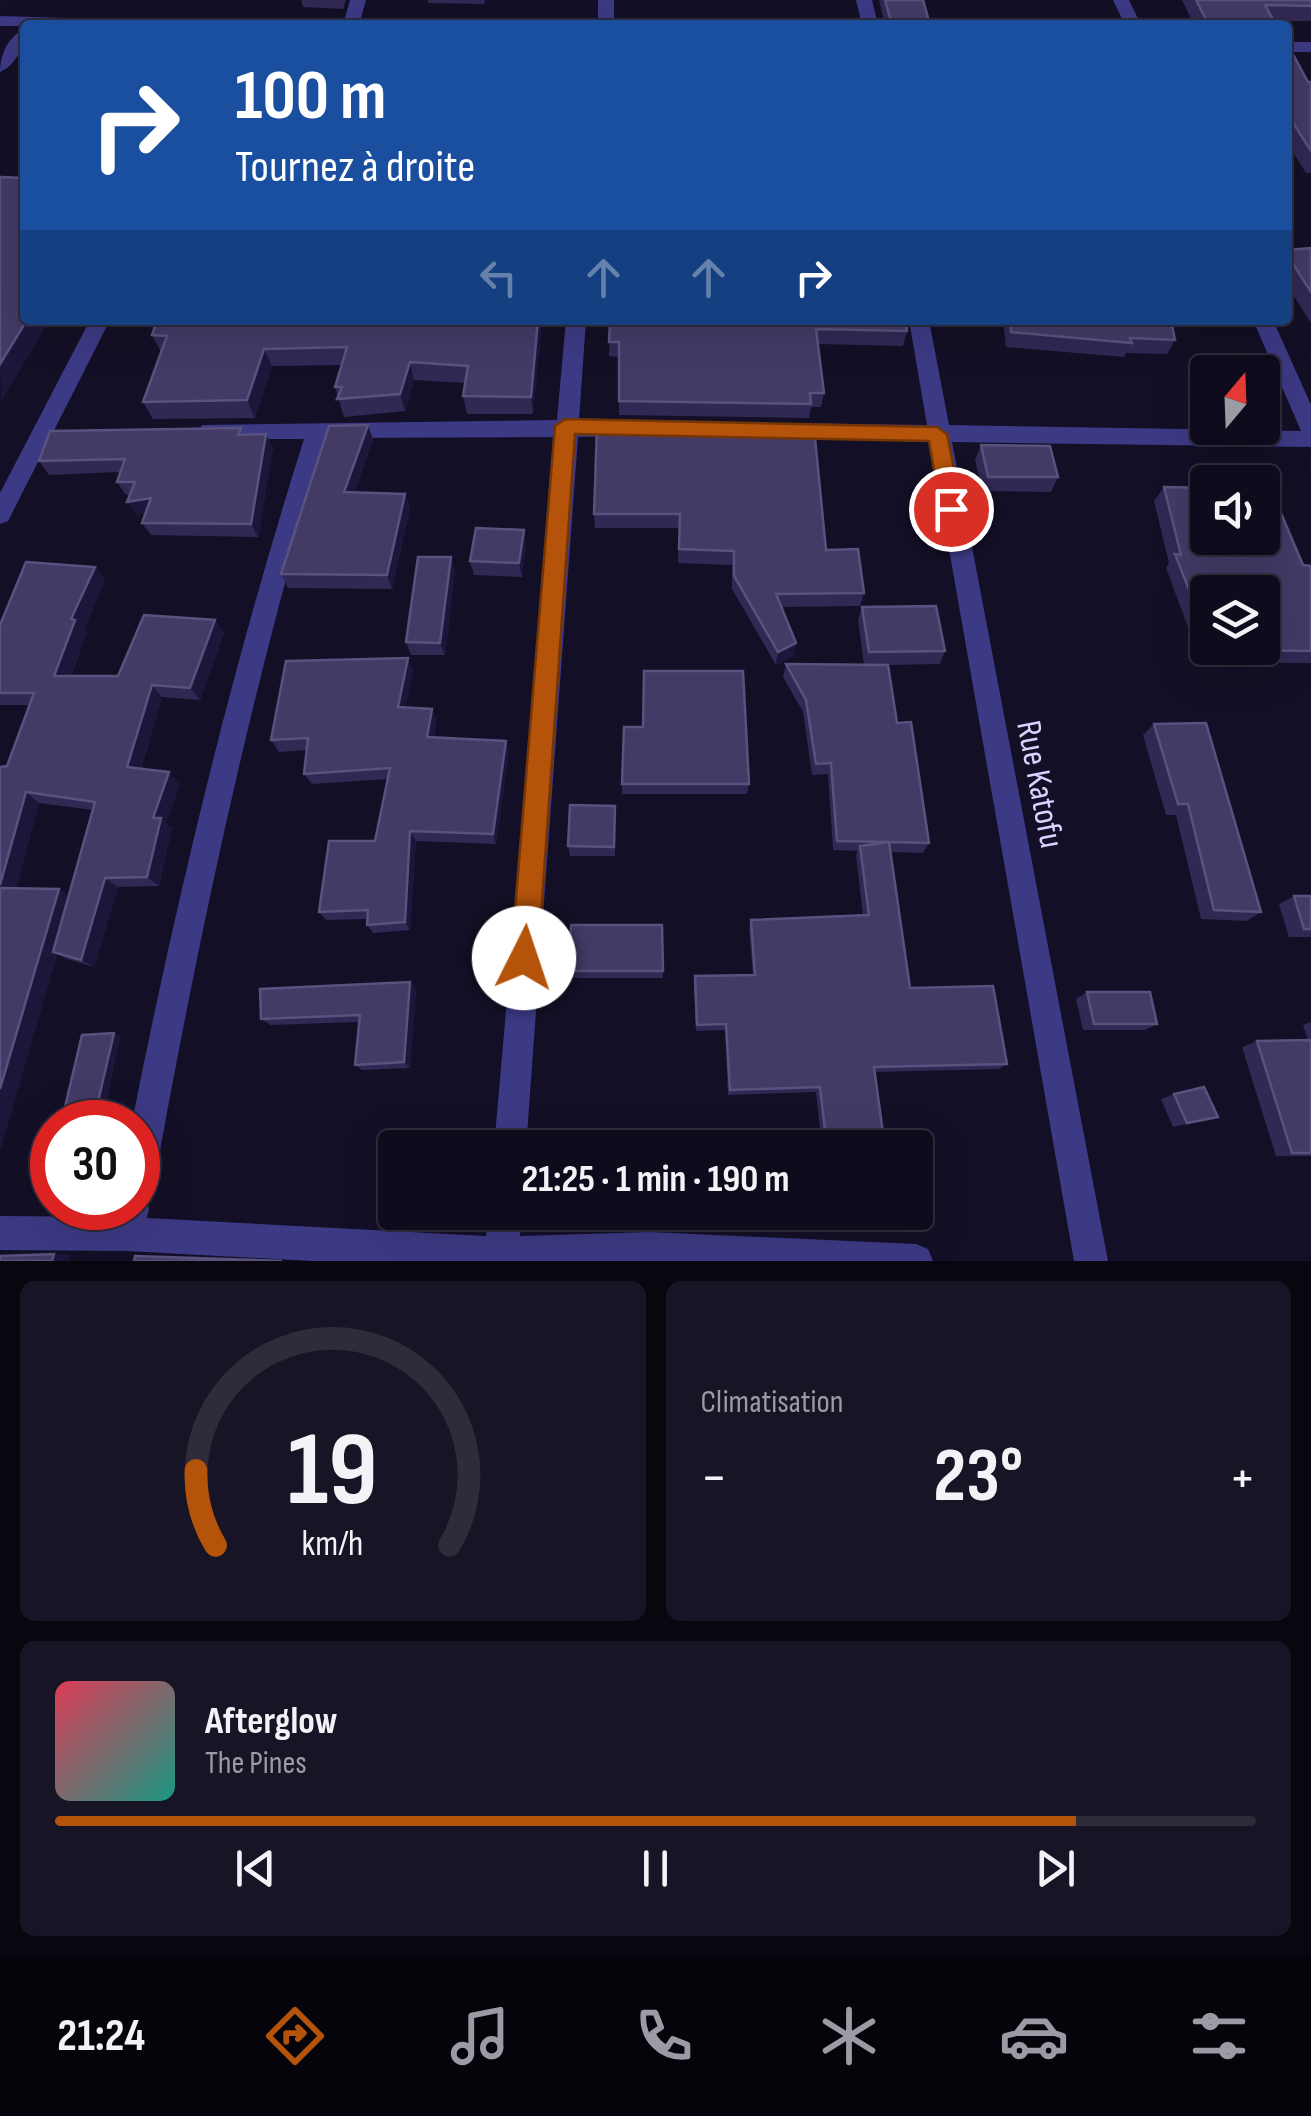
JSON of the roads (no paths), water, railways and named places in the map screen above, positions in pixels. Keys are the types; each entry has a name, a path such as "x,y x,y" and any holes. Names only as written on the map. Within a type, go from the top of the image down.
{"street":[{"path":"0,68 20,41"},
{"path":"0,515 50,432 98,325"},
{"path":"511,1130 575,325"},
{"name":"Rue Katofu","path":"920,325 1091,1261"},
{"path":"1265,325 1311,429"},
{"path":"178,432 663,428"},
{"path":"761,430 1311,439"},
{"path":"152,1100 183,934 238,702 317,431"},
{"path":"160,1224 502,1257 649,1249 916,1261"},
{"path":"0,1233 32,1230"},
{"path":"502,1257 504,1230"}]}
